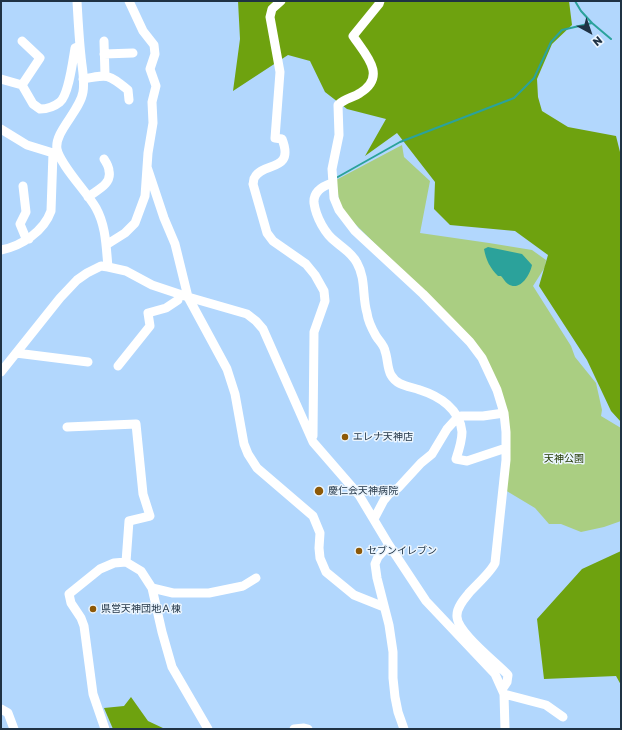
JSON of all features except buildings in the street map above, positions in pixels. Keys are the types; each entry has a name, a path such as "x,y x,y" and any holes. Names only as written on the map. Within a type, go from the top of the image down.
{"street":[{"path":"1,250 10,248 28,239 48,219 51,211 55,152 57,143 61,133 73,115 83,93 84,79 77,1"},
{"path":"106,245 125,233 135,223 145,196 151,133 154,123 152,102 156,86 150,70 155,54 154,45 143,31 129,1"},
{"path":"281,1 272,9 270,17 280,72 275,138 282,139 285,154 280,162 260,172 255,177 253,184 267,233 273,241 306,264 315,275 324,291 325,301 314,332 313,442"},
{"path":"380,1 353,36 373,67 374,77 369,87 359,94 343,100 338,105 339,135 332,165 334,198 339,210 355,231 470,342 482,358 497,390 504,413 506,460 495,563 462,602 456,614 458,622 466,634 508,675 503,691"},
{"path":"22,41 40,58 22,86"},
{"path":"104,41 105,75"},
{"path":"1,79 22,86 33,104 40,109 46,109 61,101 64,96 70,76 75,48 80,46"},
{"path":"104,54 133,53"},
{"path":"84,79 105,75 117,81 128,90 129,100"},
{"path":"1,129 27,145 55,152 88,197 102,221 105,229 108,267"},
{"path":"88,197 105,184 108,179 110,171 104,159"},
{"path":"147,167 164,218 175,244 184,295 227,369 235,394 244,444 248,454 257,468 313,516 320,533 320,558 326,572 354,595 384,607"},
{"path":"332,183 324,186 315,195 314,202 316,209 328,236 349,252 359,266 364,282 367,315 376,336 385,351 391,374 401,384 425,392 447,402 461,425 461,441 456,458 467,461 506,448"},
{"path":"23,186 26,212 20,224 25,236 28,239"},
{"path":"1,372 60,298 77,280 101,266 126,272 152,285 247,314 263,329 313,442 359,495 389,545 426,601 491,669 503,691 505,729"},
{"path":"118,366 150,326 148,313 166,308 184,295"},
{"path":"16,353 88,362"},
{"path":"374,519 384,500 432,454 447,429 457,418 461,416 484,416 504,413"},
{"path":"67,427 136,424 143,494 150,516 129,521 126,562"},
{"path":"389,545 378,557 375,564 393,652 395,697 404,729"},
{"path":"105,729 93,694 84,626 81,618 71,603 69,594 100,569 114,563 126,562 141,571 152,588 172,667 208,729"},
{"path":"152,588 173,593 209,593 243,586 256,578"},
{"path":"503,691 546,704 563,717"},
{"path":"1,709 8,713 14,729"},
{"path":"294,729 308,729"}],"green space":[{"path":"238,1 569,1 572,25 552,44 537,79 538,97 542,111 568,127 616,136 621,156 621,422 611,411 587,360 539,286 548,255 515,231 450,225 434,209 435,182 397,133 365,156 386,119 347,109 325,92 310,61 288,55 233,91 240,39"},
{"name":"天神公園","path":"402,145 404,157 430,181 420,233 532,250 546,260 545,267 533,286 571,346 575,357 596,383 602,410 601,416 621,428 621,521 604,527 581,532 561,524 549,524 535,508 505,490 508,426 484,355 416,284 356,225 345,213 339,201 336,180"},
{"path":"621,551 621,685 616,676 544,679 537,619 582,569"},
{"path":"131,697 148,721 165,729 113,729 104,708 124,706"}],"shaded area":[{"path":"488,247 522,254 532,265 527,278 517,286 512,286 501,276 498,276 489,264 486,257 484,249"}],"waterway":[{"path":"575,1 581,11 592,23"},
{"path":"336,178 400,142 514,98 534,78 551,42 562,30 592,23 611,39"}],"place":[{"name":"エレナ天神店","path":"345,437"},
{"name":"慶仁会天神病院","path":"319,491"},
{"name":"セブンイレブン","path":"359,551"},
{"name":"県営天神団地Ａ棟","path":"93,609"}]}
